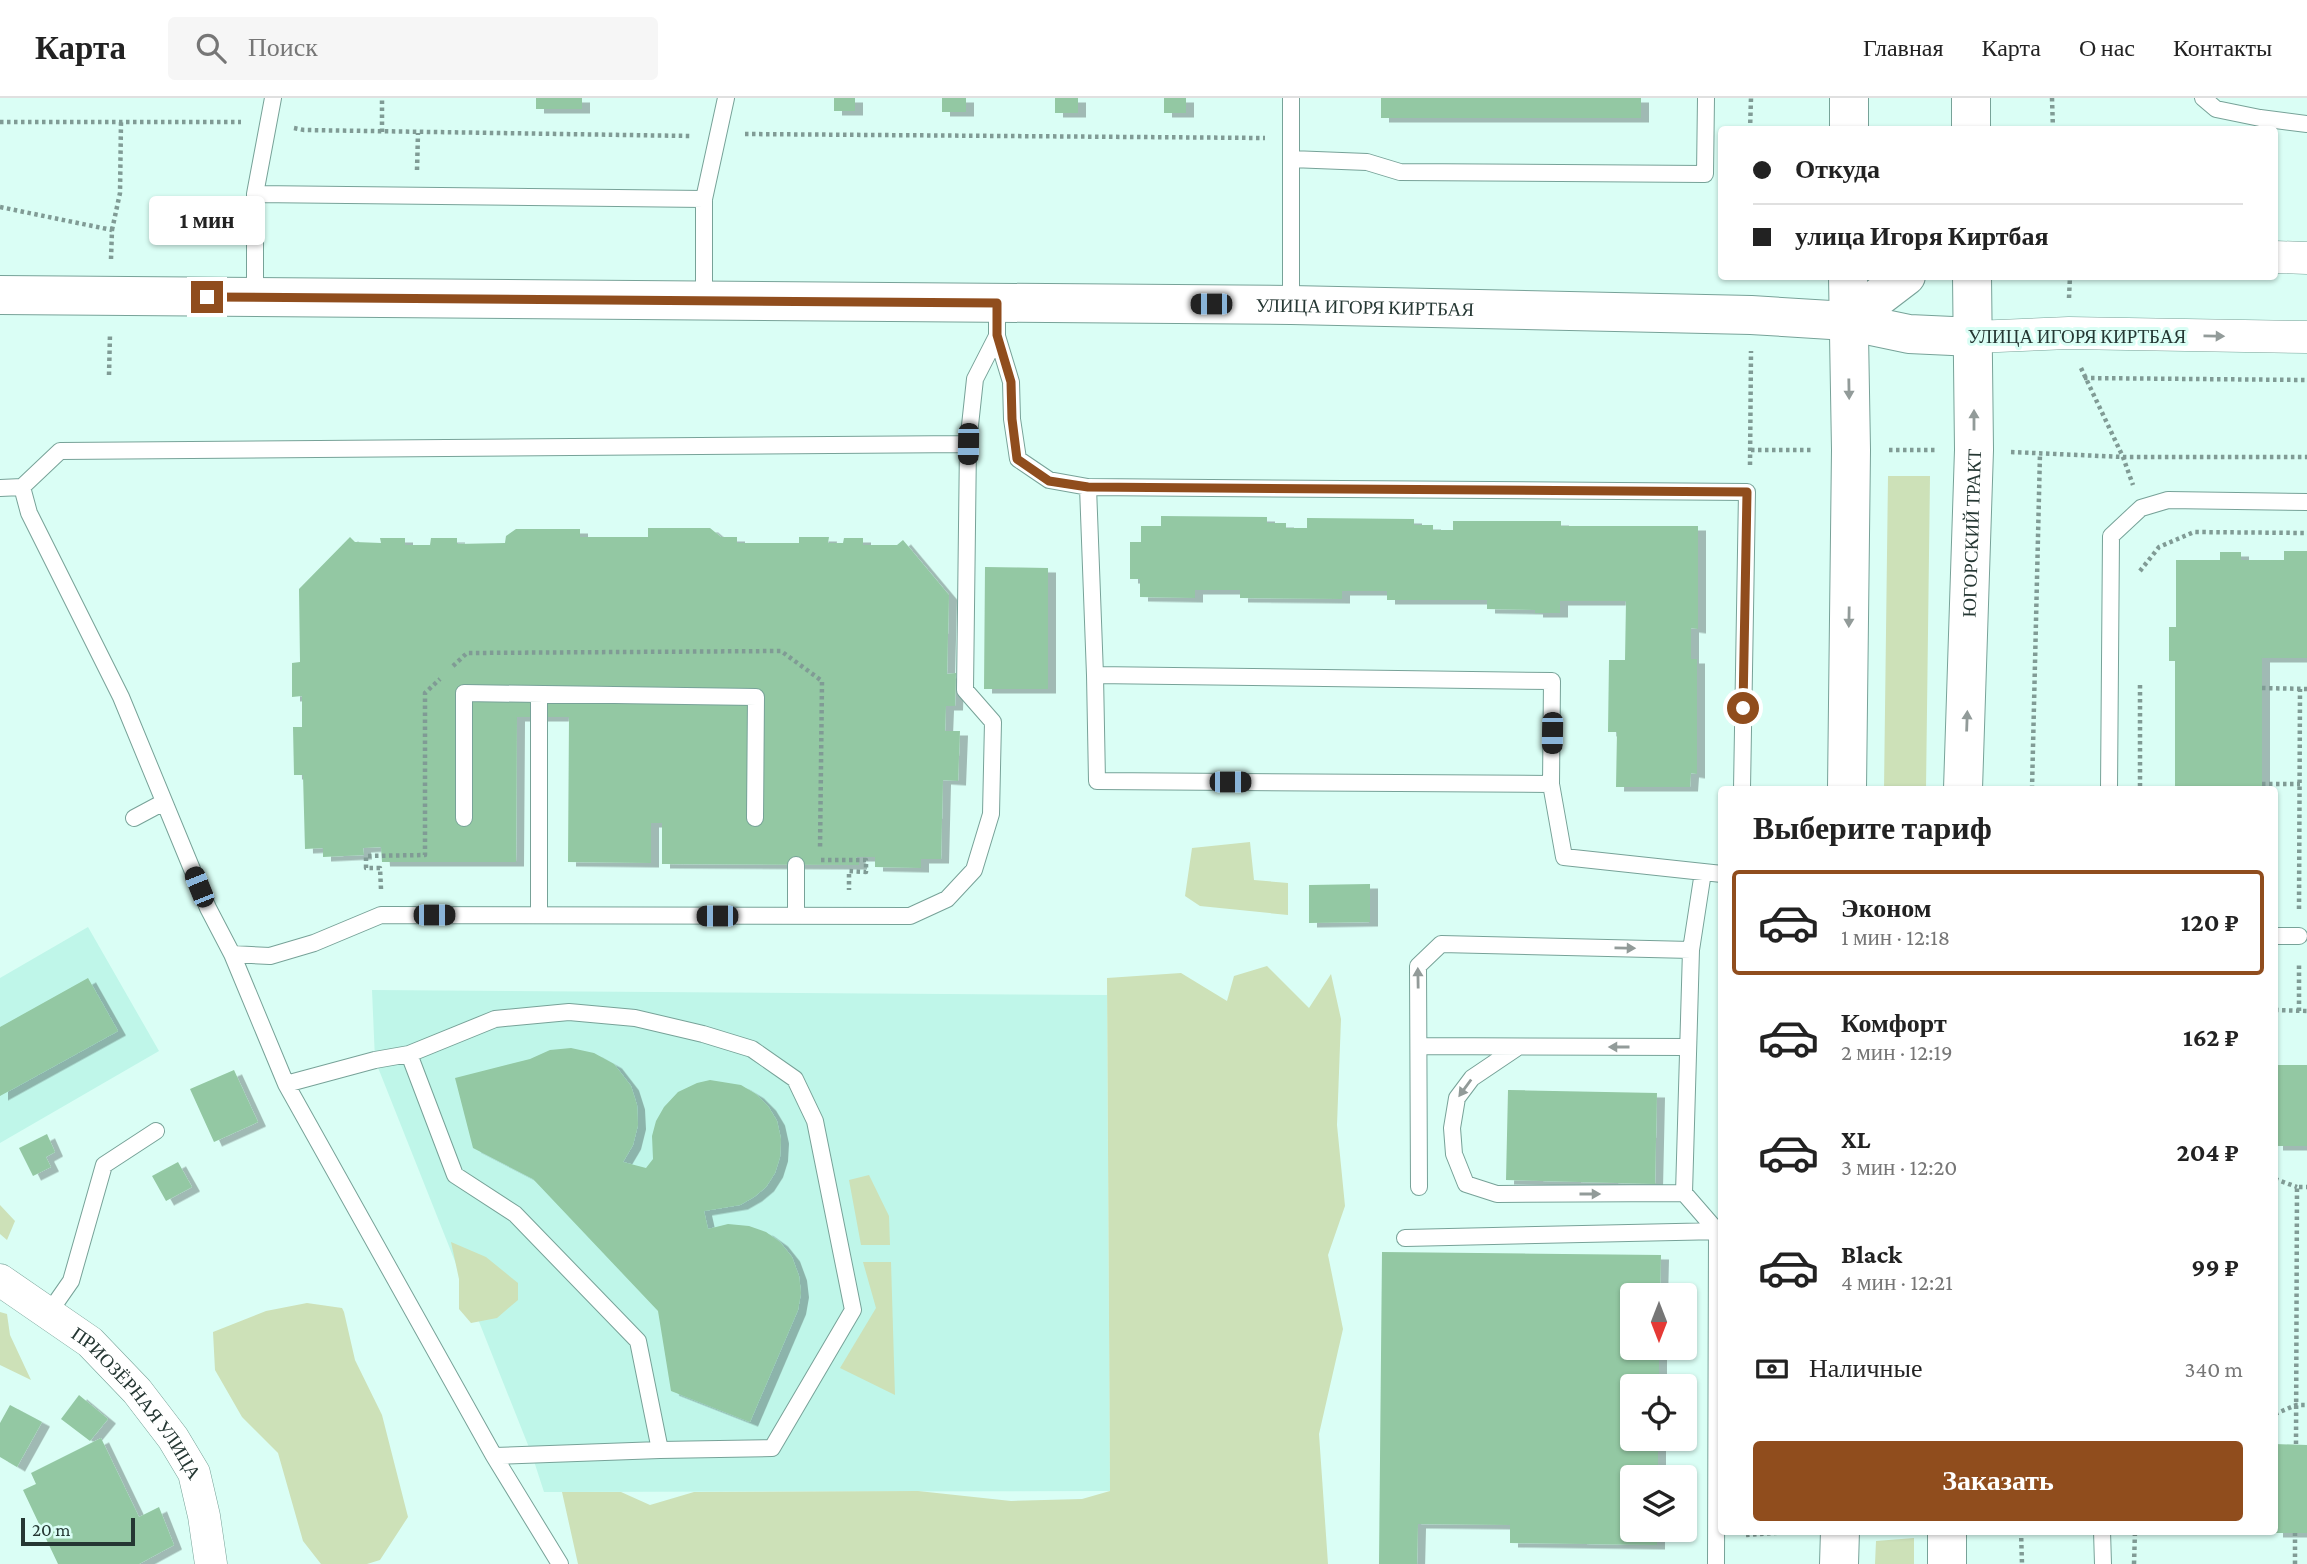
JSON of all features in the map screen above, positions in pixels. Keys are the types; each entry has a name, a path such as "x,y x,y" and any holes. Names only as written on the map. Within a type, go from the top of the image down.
{"main road":[{"path":"1849,98 1849,126"},
{"path":"1971,98 1971,126"},
{"path":"1847,786 1851,450 1848,280"},
{"path":"1847,321 1901,280"},
{"name":"ЮГОРСКИЙ ТРАКТ","path":"1963,786 1975,450 1972,280"},
{"name":"УЛИЦА ИГОРЯ КИРТБАЯ","path":"0,295 704,300 997,319 1291,305 1751,315 1847,321 1909,334 1974,337"},
{"path":"1839,1564 1840,1535"},
{"path":"1947,1535 1947,1564"}],"street":[{"path":"2278,257 2307,258"},
{"name":"УЛИЦА ИГОРЯ КИРТБАЯ","path":"1974,337 2069,333 2307,337"},
{"name":"ПРИОЗЁРНАЯ УЛИЦА","path":"0,1280 90,1342 137,1391 173,1438 194,1474 211,1564"}],"lane":[{"path":"255,297 255,194 273,98"},
{"path":"704,300 704,199 726,98"},
{"path":"1291,98 1291,305"},
{"path":"1291,159 1367,162 1400,172 1705,174 1706,98"},
{"path":"2203,98 2216,109 2307,124"},
{"path":"255,194 704,199"},
{"path":"232,954 270,956 314,943 382,915 910,916 947,899 974,870 990,814 993,722 965,690 968,444 975,379 997,319"},
{"path":"997,319 1011,382 1017,459 1049,481 1088,487 1747,492 1742,786"},
{"path":"0,488 22,487 60,451 968,444"},
{"path":"22,487 29,513 121,696 208,908 232,954 286,1084 494,1456 560,1564"},
{"path":"1088,487 1096,675 1097,781 1551,784"},
{"path":"2109,786 2111,536 2141,508 2168,500 2307,502"},
{"path":"1096,675 1552,681 1551,784 1564,857 1718,874"},
{"path":"464,818 464,693 756,696 755,818"},
{"path":"539,694 539,915"},
{"path":"134,818 164,802"},
{"path":"796,865 796,916"},
{"path":"1703,872 1691,950 1685,1193 1718,1230"},
{"path":"2278,936 2299,936"},
{"path":"1419,1187 1418,966 1441,944 1691,950"},
{"path":"286,1084 375,1059 409,1054 495,1019 569,1012 635,1018 703,1034 752,1049 795,1079 816,1121 853,1310 772,1448 494,1456"},
{"path":"1420,1046 1688,1047"},
{"path":"1518,1047 1472,1078 1457,1098 1452,1128 1454,1154 1466,1184 1497,1194 1685,1193"},
{"path":"409,1054 454,1175 515,1214 638,1341 660,1450"},
{"path":"48,1314 71,1281 104,1165 156,1131"},
{"path":"1405,1238 1718,1231"},
{"path":"1716,1564 1718,1342"},
{"path":"2102,1535 2103,1564"}],"path":[{"path":"382,98 382,132"},
{"path":"1750,126 1751,98"},
{"path":"2052,98 2053,126"},
{"path":"0,122 270,122 304,130 418,133 1291,138"},
{"path":"112,230 120,193 121,122"},
{"path":"416,196 418,133"},
{"path":"2070,280 2069,333 2084,378 2123,457 2141,508 2159,547"},
{"path":"1747,492 1751,450 1751,315"},
{"path":"2084,378 2307,380"},
{"path":"1751,450 1975,450 2123,457 2307,457"},
{"path":"2032,786 2040,453"},
{"path":"2140,584 2140,570 2159,547 2194,531 2307,533"},
{"path":"2140,680 2140,786"},
{"path":"2262,688 2307,689"},
{"path":"2299,1011 2300,689"},
{"path":"2262,784 2300,783"},
{"path":"380,868 366,868 366,856 382,856"},
{"path":"849,871 866,872 866,860 859,860"},
{"path":"2278,1010 2307,1011"},
{"path":"2278,1180 2297,1187 2307,1187"},
{"path":"2296,1444 2297,1187"},
{"path":"2278,1413 2296,1405 2307,1405"},
{"path":"2295,1533 2295,1564"},
{"path":"2021,1535 2022,1564"},
{"path":"2134,1564 2135,1535"}],"shaded area":[{"path":"1888,476 1930,476 1926,786 1884,786"},
{"path":"1250,842 1254,880 1288,883 1288,915 1200,906 1185,896 1192,848"},
{"path":"88,927 159,1051 0,1143 0,978"},
{"path":"1267,966 1309,1008 1331,974 1341,1019 1337,1125 1345,1206 1328,1255 1343,1329 1319,1434 1328,1564 578,1564 562,1492 621,1492 650,1505 694,1492 918,1491 1011,1501 1082,1499 1110,1491 1107,978 1181,973 1227,1001 1234,976"},
{"path":"372,990 1107,995 1110,1491 544,1492 532,1455 375,1060"},
{"path":"869,1175 889,1216 890,1245 861,1245 849,1180"},
{"path":"0,1205 15,1221 7,1240 0,1234"},
{"path":"451,1242 486,1257 518,1283 518,1300 497,1318 471,1323 459,1309 459,1279"},
{"path":"863,1262 891,1262 895,1395 840,1368 876,1308"},
{"path":"307,1303 342,1308 344,1312 355,1360 382,1415 408,1517 380,1560 367,1564 321,1564 303,1541 278,1453 242,1417 215,1370 213,1332 266,1311"},
{"path":"0,1312 7,1314 10,1335 31,1380 0,1365"},
{"path":"1914,1538 1914,1564 1875,1564 1876,1541"}],"building":[{"path":"536,98 582,98 582,109 536,109"},
{"path":"834,98 855,98 855,111 834,111"},
{"path":"942,98 966,98 966,112 942,112"},
{"path":"1055,98 1078,98 1078,113 1055,113"},
{"path":"1164,98 1186,98 1186,113 1164,113"},
{"path":"1381,98 1641,98 1641,118 1381,118"},
{"path":"1161,516 1267,517 1267,523 1286,523 1286,528 1307,528 1307,518 1414,519 1414,525 1433,525 1433,530 1453,530 1453,521 1561,521 1561,526 1698,526 1698,629 1691,628 1691,659 1697,659 1697,774 1691,773 1690,787 1616,787 1617,732 1608,732 1609,660 1625,660 1626,601 1560,601 1560,613 1535,613 1535,610 1487,609 1487,600 1387,600 1387,591 1342,591 1342,599 1240,598 1240,590 1195,590 1195,598 1140,597 1140,579 1130,579 1130,542 1141,542 1141,526 1161,526"},
{"path":"648,528 710,528 721,537 737,537 737,543 799,543 799,537 829,537 828,543 843,543 844,538 863,538 863,545 897,545 903,540 949,595 947,674 956,673 955,706 946,706 945,731 960,731 958,781 943,780 941,859 921,859 921,868 875,867 875,857 856,857 859,865 662,864 662,823 651,823 651,863 568,862 569,717 517,717 516,862 382,862 381,847 363,848 364,855 323,857 323,848 305,849 303,775 294,775 293,727 302,727 302,696 292,697 292,663 300,662 299,589 350,537 355,542 381,543 380,538 405,538 405,545 430,545 431,538 457,538 457,544 505,543 506,536 516,529 580,529 580,537 648,537"},
{"path":"2284,551 2307,551 2307,658 2262,658 2262,786 2175,786 2175,661 2169,661 2169,627 2176,627 2176,560 2220,560 2220,552 2241,552 2241,560 2284,560"},
{"path":"985,567 1048,568 1048,689 984,689"},
{"path":"1370,884 1370,922 1309,923 1309,885"},
{"path":"88,978 118,1031 0,1096 0,1027"},
{"path":"571,1048 594,1053 614,1064 631,1086 637,1105 638,1125 633,1145 623,1162 646,1168 653,1159 652,1136 664,1107 678,1092 697,1083 710,1080 741,1085 756,1094 768,1106 777,1121 781,1139 780,1157 775,1173 766,1187 740,1205 704,1211 708,1229 728,1224 749,1226 766,1232 780,1242 792,1257 799,1276 801,1293 798,1310 750,1422 671,1391 658,1311 533,1179 473,1148 455,1078 530,1059 550,1050"},
{"path":"2278,1065 2307,1065 2307,1146 2278,1146"},
{"path":"234,1070 258,1122 214,1142 190,1089"},
{"path":"1508,1090 1657,1093 1655,1184 1506,1180"},
{"path":"47,1134 55,1152 46,1157 51,1167 33,1176 19,1148"},
{"path":"178,1162 192,1187 166,1201 152,1176"},
{"path":"1382,1252 1661,1255 1660,1283 1620,1283 1620,1360 1659,1360 1659,1374 1620,1374 1620,1451 1658,1451 1658,1465 1620,1465 1620,1542 1657,1542 1657,1545 1510,1543 1510,1525 1418,1524 1417,1564 1379,1564"},
{"path":"79,1395 108,1419 90,1441 61,1419"},
{"path":"10,1405 42,1422 17,1467 0,1457 0,1423"},
{"path":"101,1438 139,1517 159,1507 174,1545 139,1564 58,1564 23,1490 36,1484 31,1473"},
{"path":"2278,1444 2307,1445 2307,1533 2278,1533"}],"route":[{"path":"207,297 997,303 997,335 1011,382 1017,459 1049,481 1088,487 1747,492 1743,708"}]}
